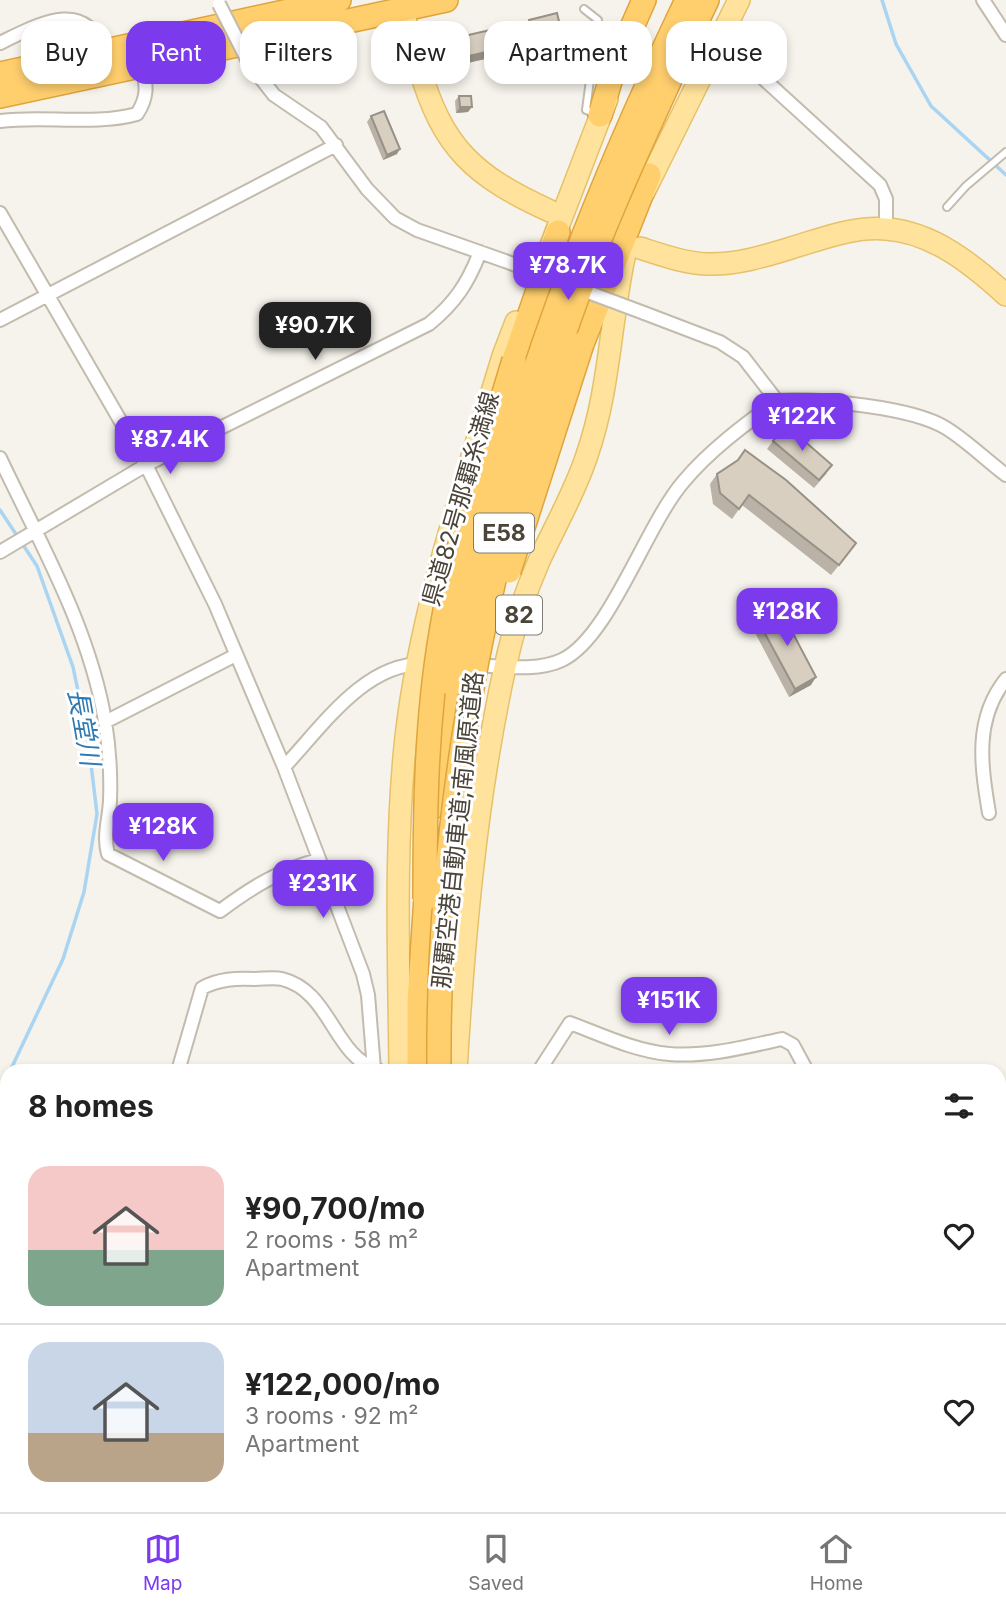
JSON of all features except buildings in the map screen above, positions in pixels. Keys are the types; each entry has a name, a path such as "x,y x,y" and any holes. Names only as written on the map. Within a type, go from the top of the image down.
{"highway":[{"path":"112,49 339,0"},
{"path":"226,47 402,4 446,0"},
{"path":"600,114 614,68 644,0"},
{"name":"那覇空港自動車道;南風原道路","path":"420,1064 435,897 440,762 468,602 511,436 546,330 595,202 687,0"},
{"name":"那覇空港自動車道;南風原道路","path":"439,1064 435,897 485,616 530,441 564,335 613,209 708,0"},
{"path":"0,75 21,70"},
{"path":"0,96 126,70"},
{"path":"435,897 508,577 582,344 649,175"},
{"path":"435,897 425,778 430,711 441,632 460,544 554,221"}],"main road":[{"name":"県道82号那覇糸満線","path":"400,1064 397,867 406,737 417,664 434,587 503,356 554,221 600,114 654,0"},
{"name":"82","path":"728,21 739,0"},
{"path":"402,4 436,118 449,139 480,171 554,221"},
{"name":"82","path":"456,1064 461,979 479,813 505,666 533,575 570,499 593,436 607,380 620,276 649,175 695,84"},
{"path":"640,248 680,261 726,263 758,257 826,237 886,229 909,234 952,252 1006,296"}],"street":[{"path":"983,0 1006,35"},
{"path":"219,2 250,63 274,95 309,117 336,145 367,189 395,218 417,230 720,342 743,357 776,401"},
{"path":"40,21 65,10 78,10 92,21"},
{"path":"0,43 21,31"},
{"path":"0,121 33,117 116,120 137,114 145,101 146,84"},
{"path":"769,84 880,185 886,199 886,229"},
{"path":"0,320 336,145"},
{"path":"0,213 146,465 215,604 284,767 368,995 377,1064"},
{"path":"1,549 36,533 146,465 429,324 451,307 468,283 480,252"},
{"path":"284,767 367,680 390,670 417,664 548,666 583,646 597,629 654,524 684,481 776,401 835,401 924,419 947,429 1006,475"},
{"path":"0,458 94,666 105,722 110,799 105,844 107,854 220,911 260,882 286,868 318,860"},
{"path":"105,722 236,655"},
{"path":"989,813 981,757 983,724 993,695 1006,679"},
{"path":"180,1064 202,988 216,981 242,978 283,979 313,995 356,1058 367,1064"},
{"path":"543,1064 570,1023 639,1048 667,1054 712,1054 782,1039 793,1045 803,1064"},
{"path":"0,1251 0,1288"}],"lane":[{"path":"584,9 598,20 586,110 600,114"},
{"path":"947,207 1006,152"}],"waterway":[{"path":"882,0 896,44 931,106 1006,175"},
{"name":"長堂川","path":"0,510 37,566 73,667 88,739 97,814 84,892 63,959 13,1064"}]}
